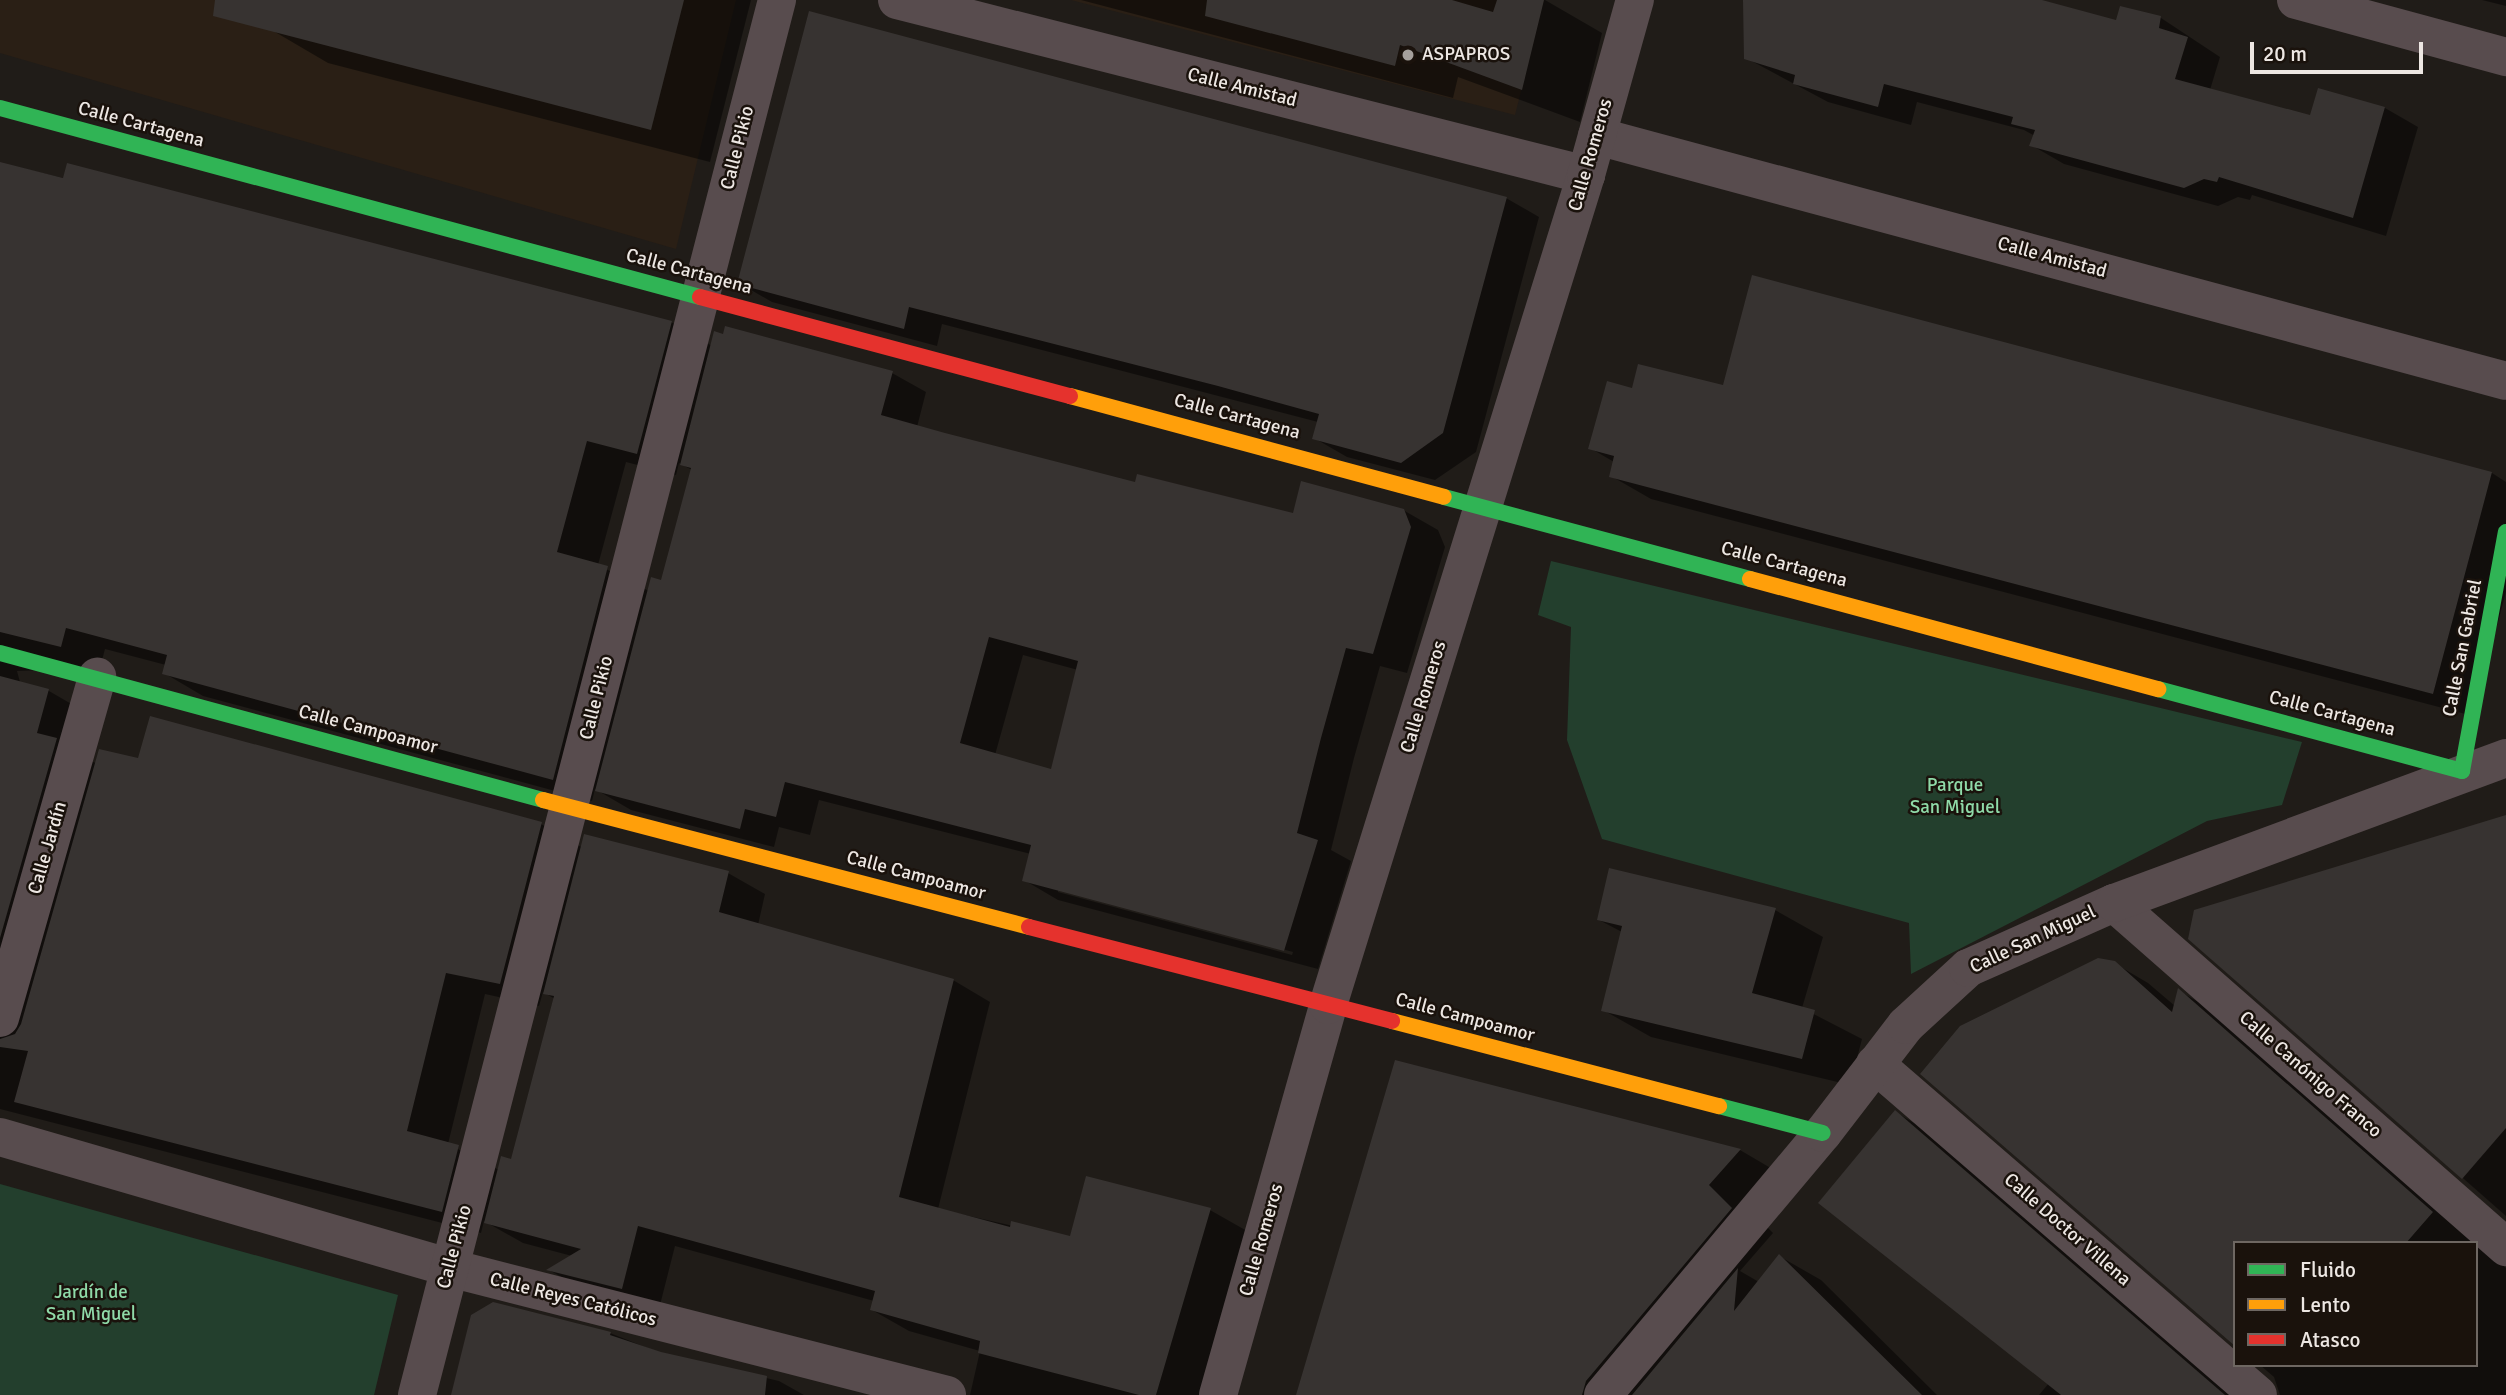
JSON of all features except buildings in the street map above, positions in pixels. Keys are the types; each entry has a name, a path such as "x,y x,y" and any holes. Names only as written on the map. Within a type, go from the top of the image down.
{"street":[{"name":"Calle Pikio","path":"417,1395 777,0"},
{"name":"Calle Amistad","path":"897,0 1586,175"},
{"name":"Calle Romeros","path":"1218,1395 1328,1005 1586,175 1635,0"},
{"path":"2296,0 2506,57"},
{"name":"Calle Cartagena","path":"0,108 1483,505 2462,771"},
{"name":"Calle Amistad","path":"1597,136 2506,381"},
{"name":"Calle San Gabriel","path":"2462,771 2506,533"},
{"name":"Calle Campoamor","path":"0,653 97,677 569,807 1823,1133"},
{"name":"Calle Jardín","path":"0,1018 97,677"},
{"name":"Calle San Miguel","path":"1603,1395 1823,1133 1906,1025 1968,968 2115,903 2462,771 2506,758"},
{"name":"Calle Canónigo Franco","path":"2115,903 2501,1232"},
{"name":"Calle Doctor Villena","path":"1875,1064 2258,1395"},
{"name":"Calle Reyes Católicos","path":"0,1137 450,1268 947,1395"}],"shaded area":[{"path":"0,0 736,0 676,249 0,53"},
{"name":"ASPAPROS","path":"1071,0 1544,0 1515,115"}],"green space":[{"name":"Parque San Miguel","path":"1551,561 2302,742 2282,805 2207,821 1911,974 1909,923 1602,839 1567,740 1571,627 1538,615"},
{"name":"Jardín de San Miguel","path":"0,1184 398,1295 374,1395 0,1395"}],"traffic: fast":[{"path":"0,108 700,297"},
{"path":"1444,497 1750,579"},
{"path":"2158,689 2462,771 2506,532"},
{"path":"0,653 543,800"},
{"path":"1719,1106 1823,1133"}],"traffic: slow":[{"path":"1070,396 1444,497"},
{"path":"1750,579 2158,689"},
{"path":"543,800 1029,927"},
{"path":"1392,1021 1719,1106"}],"traffic: jam":[{"path":"700,297 1070,396"},
{"path":"1029,927 1392,1021"}],"place":[{"name":"ASPAPROS","path":"1408,55"}]}
